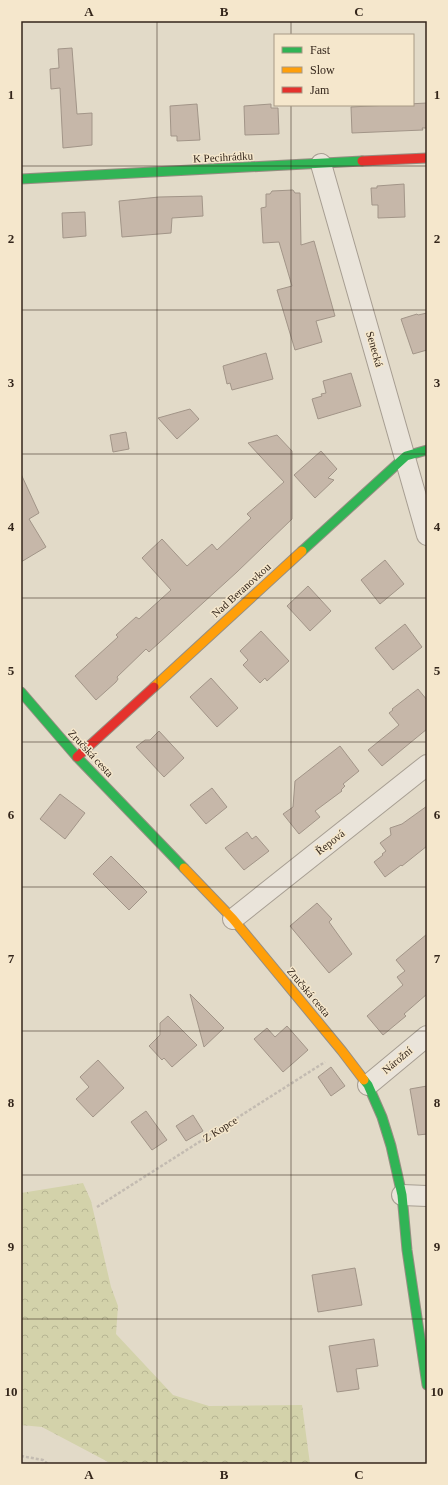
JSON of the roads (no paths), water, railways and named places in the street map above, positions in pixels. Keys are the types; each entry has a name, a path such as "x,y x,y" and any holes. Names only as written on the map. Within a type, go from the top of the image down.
{"street":[{"name":"K Pecihrádku","path":"21,179 427,158"},
{"name":"Senecká","path":"321,164 406,456 427,535"},
{"name":"Nad Beranovkou","path":"77,757 406,456 427,450"},
{"name":"Zručská cesta","path":"21,692 77,757 233,919 342,1051 368,1085 382,1117 391,1146 402,1195 407,1250 427,1385"},
{"name":"Řepová","path":"233,919 427,765"},
{"name":"Nárožní","path":"368,1085 427,1036"},
{"path":"402,1195 427,1196"}]}
